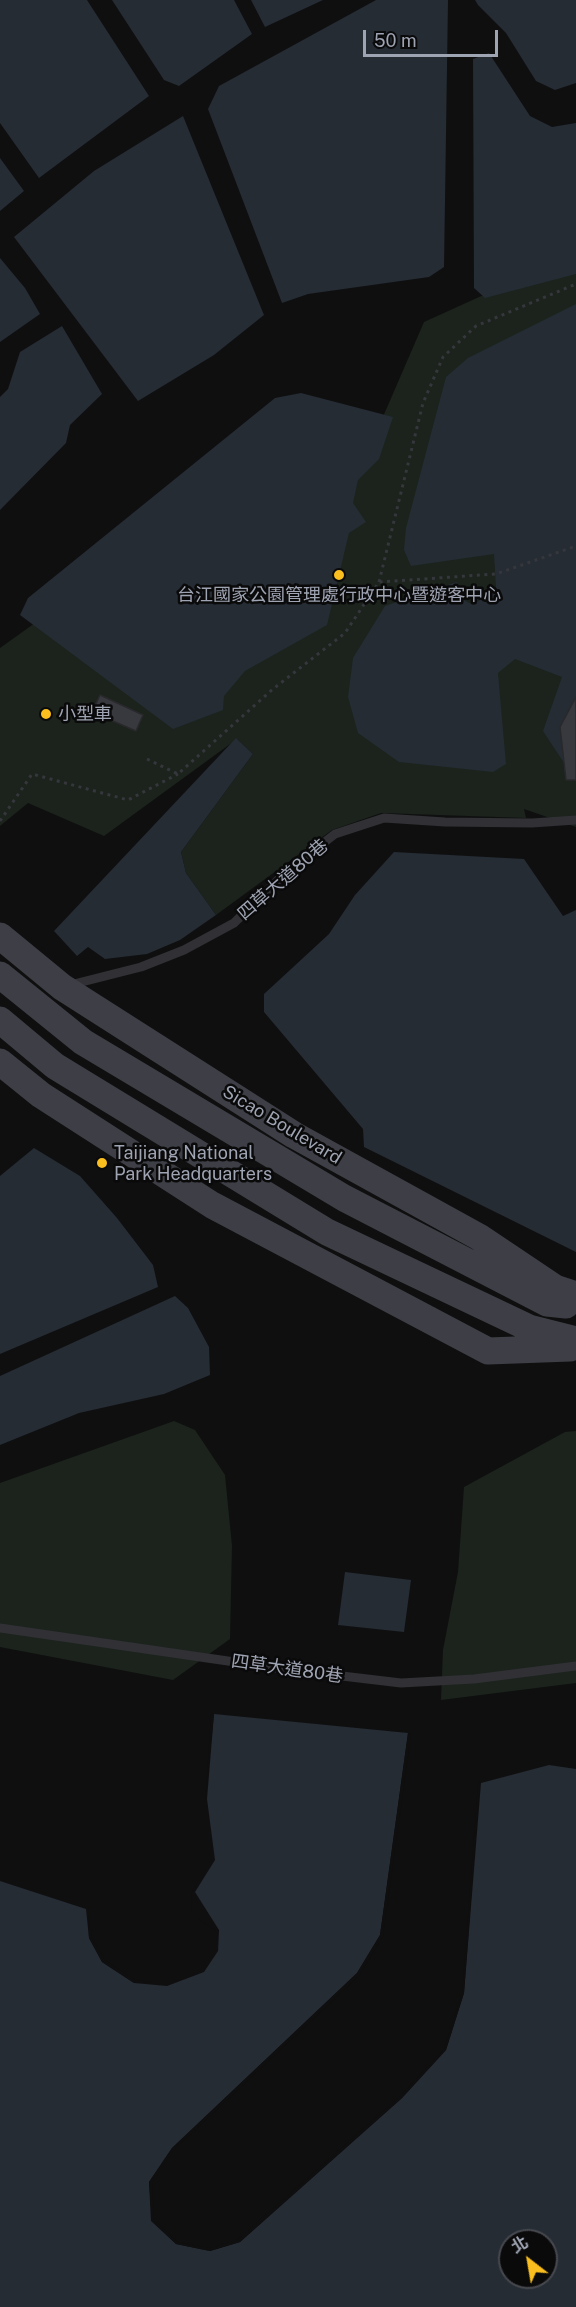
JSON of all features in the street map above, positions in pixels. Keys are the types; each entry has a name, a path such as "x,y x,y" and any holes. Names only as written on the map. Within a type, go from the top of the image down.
{"street":[{"name":"Sicao Boulevard","path":"0,936 50,985 294,1135 478,1237 555,1287 576,1295"},
{"name":"Sicao Boulevard","path":"7,978 83,1042 344,1198 547,1303 576,1305"},
{"path":"0,1020 55,1066 327,1232 529,1328 576,1340"},
{"path":"0,1062 41,1095 212,1205 488,1351 576,1348"}],"lane":[{"name":"四草大道80巷","path":"50,985 141,967 184,950 234,923 287,871 335,834 384,818 510,823 576,820"},
{"name":"四草大道80巷","path":"0,1628 283,1669 401,1683 474,1679 576,1666"}],"path":[{"path":"0,821 32,774 128,800 178,774 273,689 345,633 380,582 423,403 443,357 476,326 576,284"},
{"path":"380,582 496,574 576,546"},
{"path":"147,759 178,774"}],"shaded area":[{"path":"0,0 87,0 149,96 39,178 0,123"},
{"path":"112,0 234,0 252,34 179,86 164,80"},
{"path":"251,0 323,0 265,27"},
{"path":"376,0 448,0 444,267 429,277 308,294 282,303 208,109 219,86"},
{"path":"475,0 576,0 576,83 555,90 536,81 506,33"},
{"path":"489,53 530,116 552,127 576,123 576,274 485,298 474,288 473,59"},
{"path":"183,116 264,315 214,355 138,401 14,237 94,171"},
{"path":"0,158 24,191 0,211"},
{"name":"台江國家公園管理處行政中心暨遊客中心","path":"576,253 576,827 524,809 526,818 381,813 332,830 216,915 186,873 181,852 253,754 237,739 104,836 28,803 0,826 0,648 204,502 379,426 424,322"},
{"path":"0,258 25,288 40,314 0,342"},
{"path":"576,304 576,781 543,731 562,677 515,659 498,673 506,764 493,772 399,762 358,733 348,697 353,658 385,606 457,582 462,599 473,605 496,588 494,554 411,566 404,550 406,528 446,377 468,358"},
{"path":"62,326 102,394 70,425 66,443 0,510 0,397 8,389 20,352"},
{"path":"301,393 393,417 379,459 358,480 353,503 366,522 349,533 327,625 245,671 224,696 223,710 173,729 20,615 28,598 275,398"},
{"path":"236,738 253,754 181,852 186,873 216,915 180,940 147,954 105,959 88,947 77,956 54,931"},
{"path":"394,852 524,859 563,916 576,910 576,1252 364,1147 363,1129 264,1012 264,994 329,934 355,895"},
{"path":"34,1148 80,1176 117,1218 153,1265 158,1287 0,1354 0,1176"},
{"path":"175,1296 188,1308 209,1347 210,1375 164,1394 79,1413 0,1445 0,1376"},
{"path":"174,1421 195,1430 225,1475 232,1546 230,1639 173,1680 0,1647 0,1483"},
{"path":"576,1431 576,1683 441,1700 443,1650 458,1572 464,1487 565,1432"},
{"path":"345,1572 411,1580 404,1632 338,1625"},
{"path":"214,1714 408,1733 380,1935 357,1973 172,2148 149,2182 152,2221 176,2244 210,2251 240,2242 402,2098 446,2050 464,1993 481,1783 549,1765 576,1769 576,2307 0,2307 0,1881 86,1909 89,1938 102,1962 134,1983 167,1986 204,1972 218,1951 219,1930 193,1913 195,1892 215,1860 207,1799"}],"pier":[{"path":"214,1714 205,1802 211,1715"},
{"path":"408,1733 411,1734 383,1936 359,1976 174,2150 152,2183 154,2220 178,2242 210,2248 238,2239 400,2096 444,2049 462,1993 480,1780 464,1993 446,2050 402,2098 240,2242 210,2251 176,2244 151,2221 149,2182 172,2148 357,1973 380,1935"},
{"path":"196,1885 195,1892 219,1930 216,1939 216,1931 191,1914 192,1892"},
{"path":"88,1907 92,1938 105,1960 135,1980 151,1982 134,1983 102,1962 89,1938"}],"building":[{"path":"100,695 143,715 136,731 92,712"},
{"path":"576,697 576,780 566,780 560,727"}],"place":[{"name":"台江國家公園管理處行政中心暨遊客中心","path":"339,575"},
{"name":"小型車","path":"46,714"},
{"name":"Taijiang National Park Headquarters","path":"102,1163"}]}
